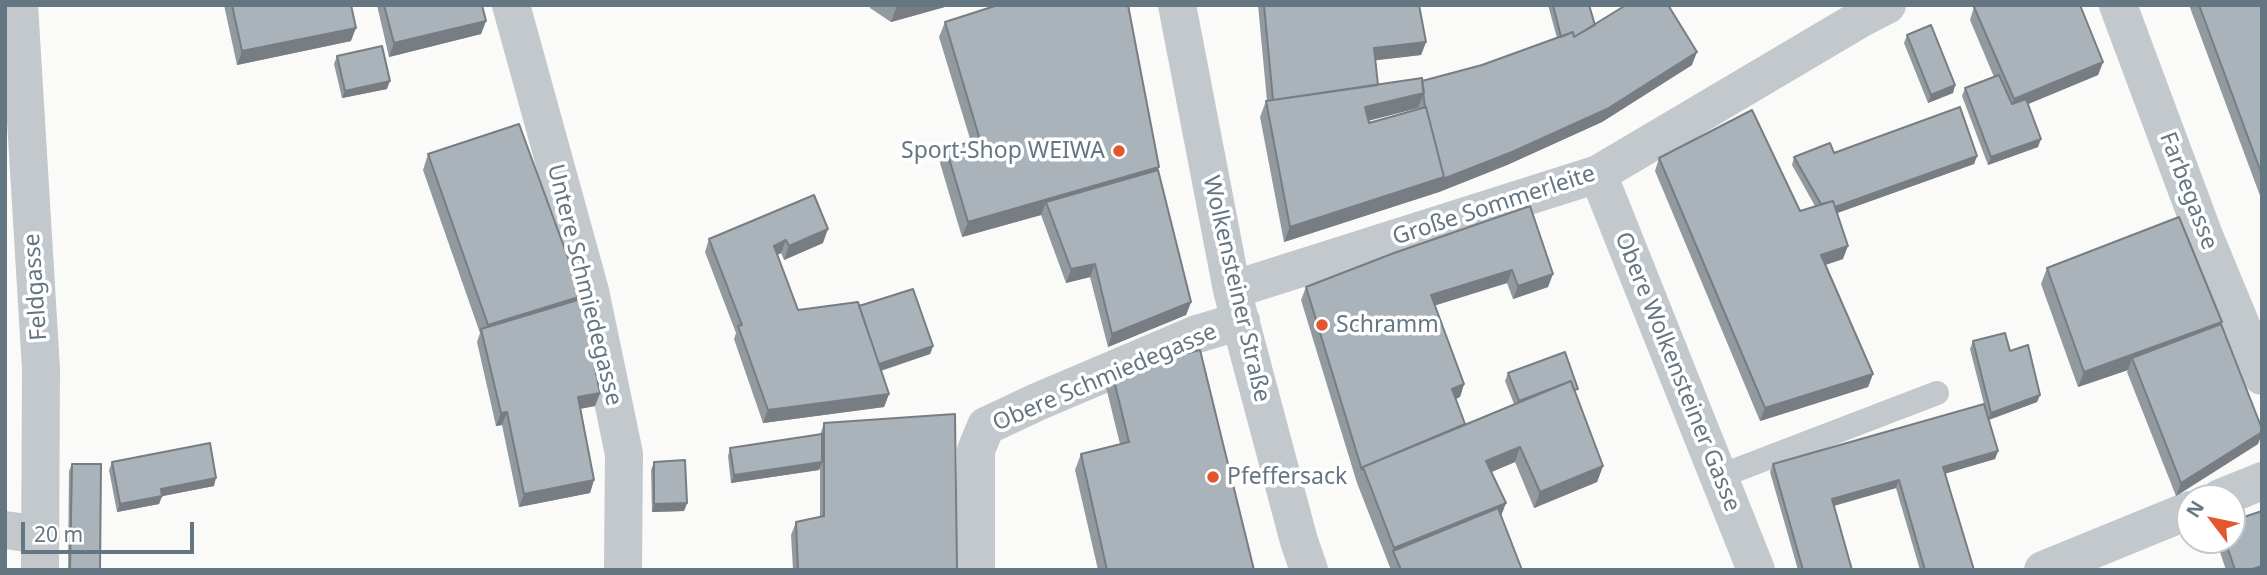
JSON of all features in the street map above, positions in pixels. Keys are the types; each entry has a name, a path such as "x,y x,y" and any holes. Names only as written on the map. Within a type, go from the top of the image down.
{"street":[{"name":"Feldgasse","path":"19,5 41,369 29,545"},
{"name":"Untere Schmiedegasse","path":"511,5 590,291 624,454 623,570"},
{"name":"Wolkensteiner Straße","path":"1177,5 1236,306 1309,570"},
{"name":"Farbegasse","path":"2118,5 2203,233 2262,376"},
{"name":"Große Sommerleite","path":"1236,306 1598,174 1868,10"},
{"name":"Obere Wolkensteiner Gasse","path":"1598,174 1756,570"},
{"name":"Obere Schmiedegasse","path":"976,570 976,450 986,426 1197,334 1236,306"},
{"path":"2043,570 2176,516"}],"lane":[{"path":"1718,477 1937,393"}],"building":[{"path":"232,5 351,5 356,28 242,51"},
{"path":"384,5 482,5 486,21 394,43"},
{"path":"998,5 1128,5 1159,167 968,222 946,148 980,140 945,22"},
{"path":"1264,5 1419,5 1426,42 1374,48 1378,85 1273,100"},
{"path":"1553,5 1589,5 1595,25 1574,37 1573,32 1561,37"},
{"path":"1626,5 1668,5 1697,52 1607,109 1512,152 1443,179 1425,108 1422,81 1482,65 1573,32 1574,37"},
{"path":"2080,5 2103,62 2014,99 1974,7"},
{"path":"2199,5 2262,5 2262,175"},
{"path":"1931,25 1955,85 1931,95 1907,35"},
{"path":"382,46 390,81 345,91 337,56"},
{"path":"1999,75 2012,104 2026,99 2041,139 1991,157 1965,88"},
{"path":"1422,78 1424,93 1365,107 1369,123 1426,107 1444,177 1290,227 1266,101"},
{"path":"1960,107 1977,156 1835,207 1833,201 1821,204 1794,157 1830,143 1834,153"},
{"path":"1752,110 1800,211 1833,201 1848,246 1821,255 1873,374 1765,408 1659,158"},
{"path":"519,124 582,296 488,325 428,154"},
{"path":"1158,170 1191,302 1112,334 1095,264 1071,269 1046,202"},
{"path":"814,195 828,229 789,246 786,240 774,246 798,310 858,302 889,394 768,410 738,326 742,325 709,239"},
{"path":"1530,206 1553,274 1518,286 1512,270 1431,295 1464,384 1452,389 1465,424 1363,467 1362,470 1306,287"},
{"path":"2179,217 2222,322 2084,372 2047,268"},
{"path":"913,289 933,346 879,364 859,306"},
{"path":"581,299 600,393 578,397 594,480 524,494 507,412 501,413 481,329"},
{"path":"2221,324 2262,432 2181,483 2132,358"},
{"path":"2005,333 2010,351 2028,345 2040,395 1991,413 1973,341"},
{"path":"1200,350 1254,570 1107,570 1081,454 1129,442 1112,372"},
{"path":"1565,352 1578,389 1574,390 1571,381 1519,401 1508,373"},
{"path":"1571,381 1603,466 1540,492 1520,447 1486,461 1506,503 1394,548 1363,467"},
{"path":"1984,404 1998,451 1943,467 1974,570 1925,570 1899,480 1832,499 1852,570 1803,570 1773,464"},
{"path":"955,414 957,570 798,570 796,522 824,516 824,423"},
{"path":"822,434 822,462 734,475 730,448"},
{"path":"210,443 216,478 161,489 162,496 120,504 112,462"},
{"path":"685,460 687,503 654,504 654,462"},
{"path":"72,464 101,464 100,570 70,570"},
{"path":"1498,508 1522,570 1401,570 1393,551"},
{"path":"2262,511 2262,566 2235,570 2230,554 2246,554 2246,516"}],"place":[{"name":"Sport-Shop WEIWA","path":"1119,151"},
{"name":"Schramm","path":"1322,325"},
{"name":"Pfeffersack","path":"1213,477"}]}
